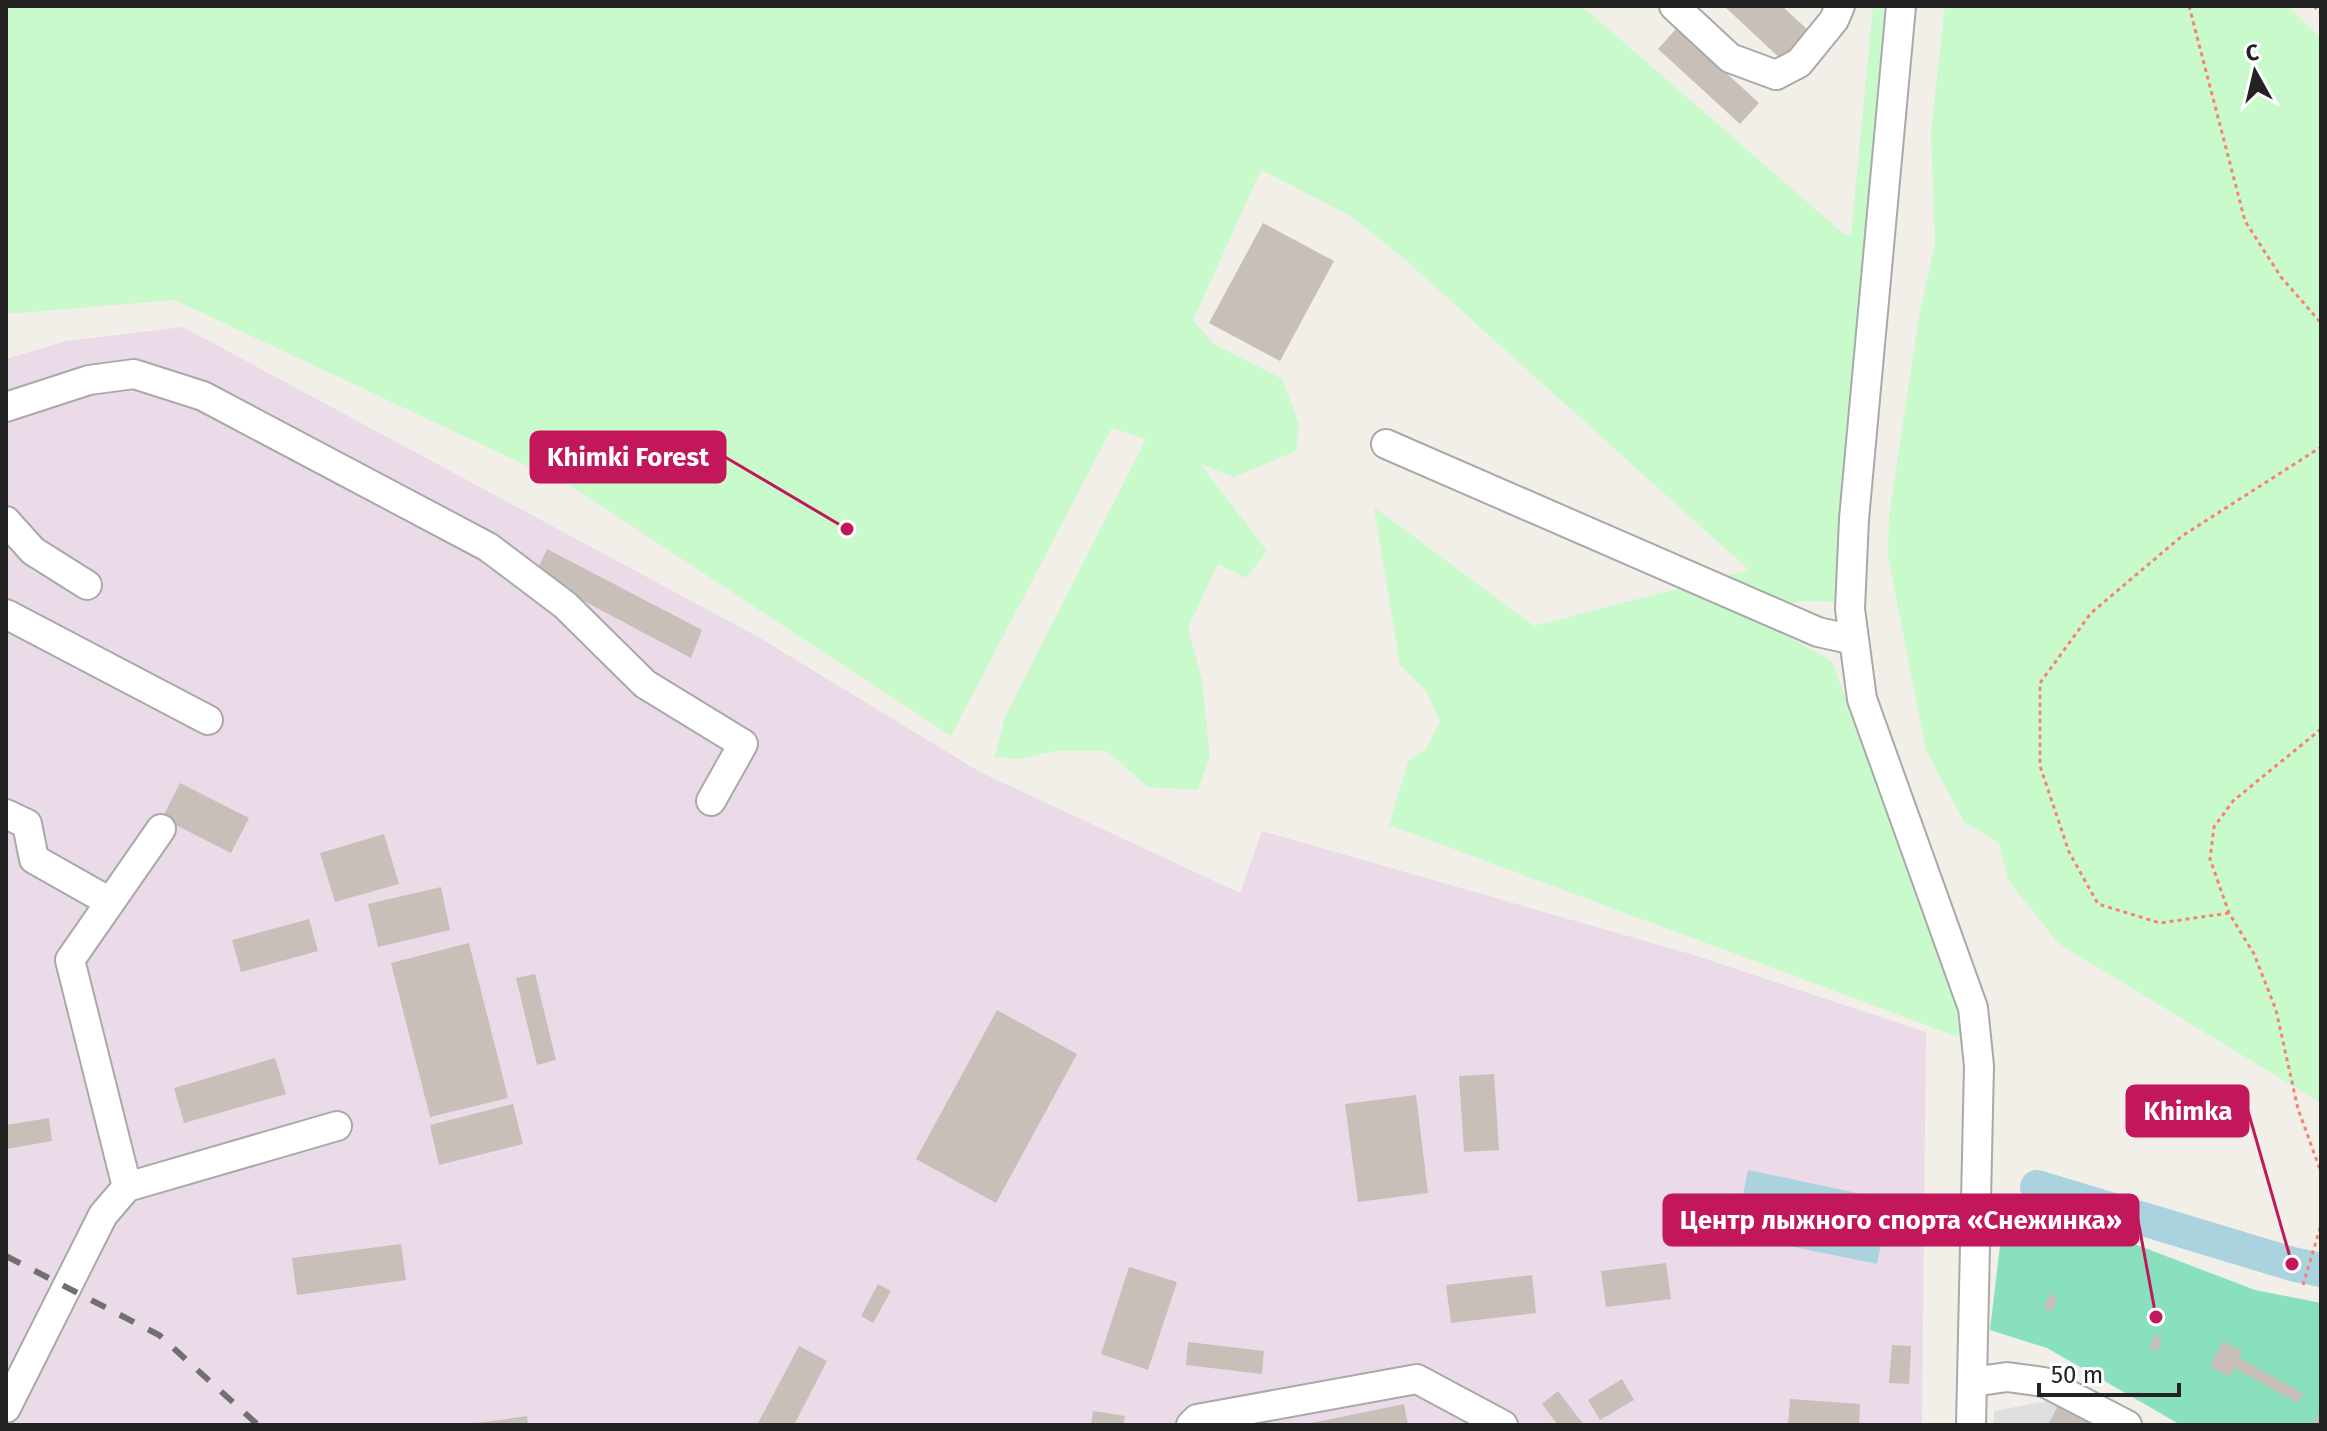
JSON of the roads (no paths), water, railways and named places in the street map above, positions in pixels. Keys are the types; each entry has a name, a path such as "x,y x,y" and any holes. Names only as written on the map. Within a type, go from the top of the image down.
{"street":[{"path":"1674,6 1730,58 1776,75 1799,63 1834,20 1840,6"},
{"path":"1901,6 1854,519 1850,609 1862,699 1973,1008 1979,1066 1973,1424"},
{"path":"6,407 89,380 134,374 203,396 488,547 565,605 645,684 743,744 711,801"},
{"path":"1386,444 1818,632 1854,640"},
{"path":"6,521 33,551 87,585"},
{"path":"6,614 208,720"},
{"path":"6,814 27,824 34,859 110,902"},
{"path":"127,1187 70,960 161,829"},
{"path":"6,1408 103,1215 127,1187 337,1126"},
{"path":"1972,1382 2007,1377 2044,1382 2127,1425"},
{"path":"1191,1425 1197,1419 1417,1379 1503,1425"},
{"path":"6,1415 24,1425"}],"water":[{"path":"1748,1170 1890,1200 1877,1264 1735,1235"}],"waterway":[{"path":"2037,1187 2321,1270"}],"railway":[{"path":"6,1256 159,1335 258,1425"}],"place":[{"name":"Khimki Forest","path":"847,529"},
{"name":"Khimka","path":"2292,1264"},
{"name":"Центр лыжного спорта «Снежинка»","path":"2156,1317"}]}
